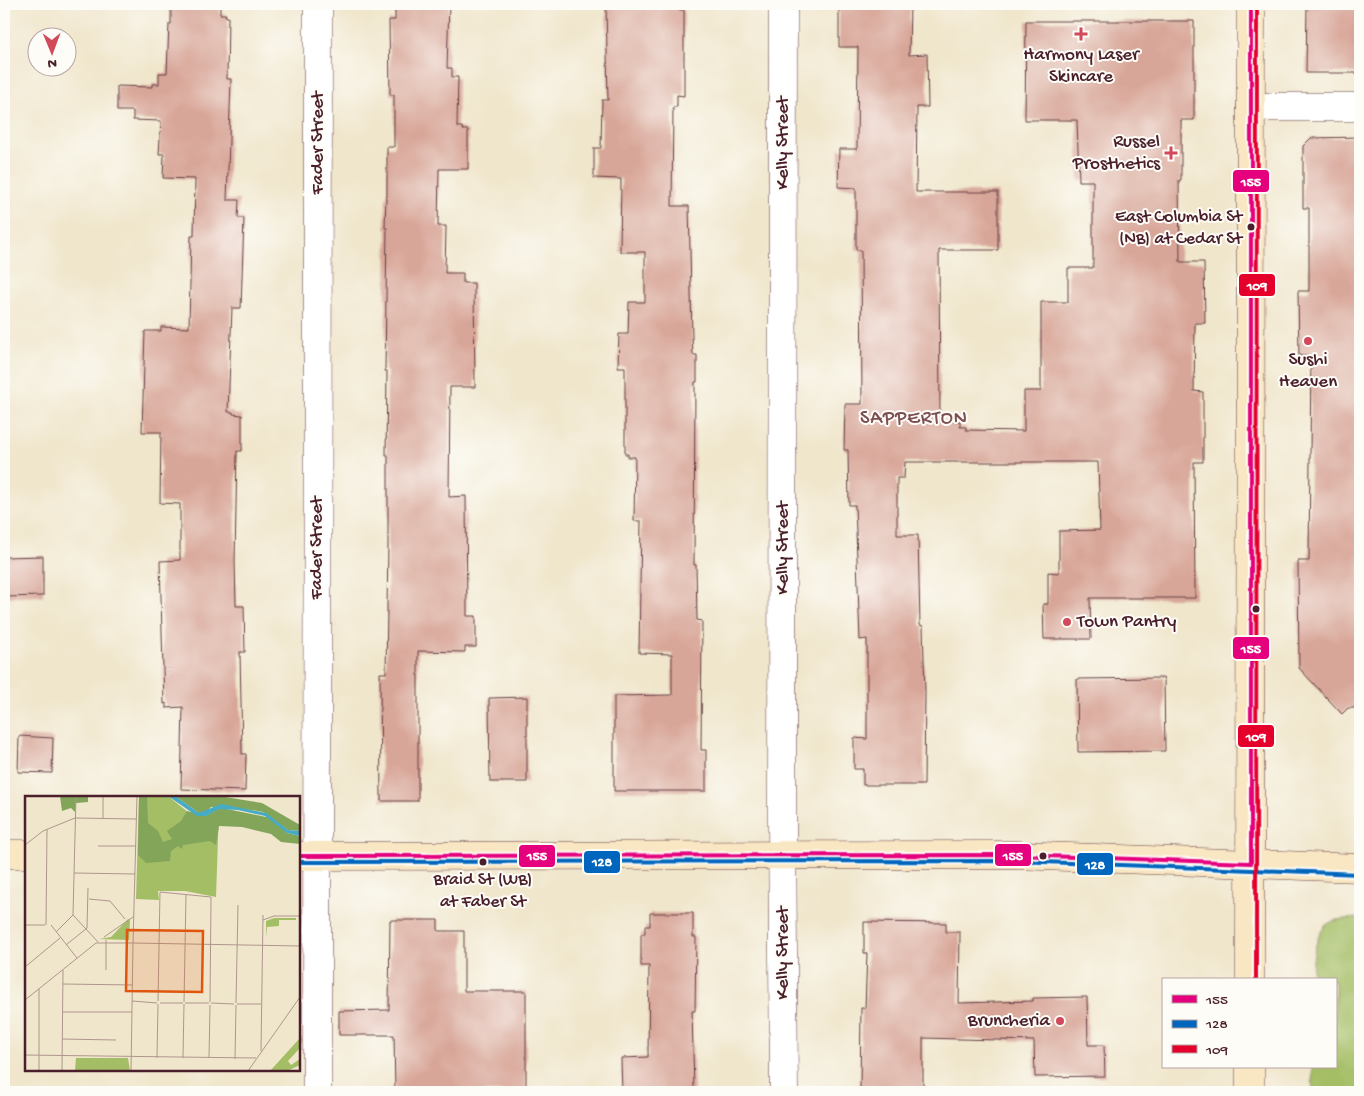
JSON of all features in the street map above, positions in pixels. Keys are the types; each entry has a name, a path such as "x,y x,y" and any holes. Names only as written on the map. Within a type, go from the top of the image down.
{"main road":[{"path":"1250,978 1251,4"},
{"path":"4,854 25,854"},
{"path":"308,856 1016,855 1360,868"},
{"path":"1250,1068 1250,1092"}],"street":[{"name":"Fader Street","path":"317,1092 308,856 318,4"},
{"name":"Kelly Street","path":"783,4 784,1092"},
{"path":"1251,107 1360,107"}],"green space":[{"path":"1360,918 1360,1092 1313,1092 1312,1068 1336,1068 1336,978 1312,978 1313,959 1321,931 1328,923 1342,919"}],"building":[{"path":"171,4 220,4 220,14 226,14 225,16 228,17 227,79 231,79 227,200 239,200 238,218 244,218 241,308 232,308 228,412 242,415 242,451 237,451 235,561 236,606 244,606 245,652 240,652 242,754 246,754 245,791 181,789 183,707 166,708 166,703 164,704 160,561 180,560 180,504 160,503 161,432 142,432 145,331 161,331 161,327 189,328 191,236 194,236 195,179 163,178 164,154 159,154 161,121 133,120 133,111 117,111 117,86 152,87 152,84 159,84 159,73 167,73"},
{"path":"395,4 449,4 447,68 452,68 452,77 458,77 457,127 468,130 468,169 439,169 438,226 446,226 445,273 463,273 463,283 474,283 475,387 450,387 449,497 466,496 467,616 476,616 476,647 465,647 465,652 418,651 418,801 381,801 380,673 386,673 388,545 387,371 385,371 387,228 385,228 387,147 394,147 394,95 390,95 389,20 395,20"},
{"path":"606,4 676,4 676,10 684,10 684,96 677,95 677,107 673,107 672,206 689,206 692,337 693,355 697,355 697,382 695,382 694,565 696,565 697,620 702,621 701,750 706,750 706,791 614,791 614,696 672,695 672,654 639,653 641,521 634,521 635,457 628,457 628,454 625,454 625,367 618,367 619,334 628,334 629,302 645,302 645,252 620,252 621,179 594,178 594,148 601,148 602,100 608,100"},
{"path":"839,4 910,4 909,55 927,54 928,107 917,107 916,192 998,192 998,250 939,250 940,422 960,421 960,427 966,427 966,430 1024,431 1024,391 1041,391 1041,302 1068,302 1068,268 1093,268 1093,181 1079,181 1077,120 1025,120 1026,21 1194,21 1194,120 1181,120 1181,180 1179,180 1180,262 1204,262 1205,323 1195,323 1194,391 1203,392 1203,462 1194,462 1195,598 1090,598 1091,639 1044,639 1043,604 1048,604 1048,572 1059,573 1059,531 1100,530 1098,462 905,462 904,478 897,478 897,535 918,535 920,625 923,626 925,692 924,785 863,785 863,769 854,769 854,738 867,739 867,639 860,640 855,505 849,505 848,450 844,450 845,404 862,404 861,250 856,250 856,188 838,187 839,149 857,149 858,47 839,47"},
{"path":"1307,4 1360,4 1360,73 1306,73"},
{"path":"1360,137 1360,708 1348,708 1342,714 1299,668 1298,561 1309,561 1311,356 1299,356 1298,291 1309,291 1309,208 1303,208 1303,146 1311,138"},
{"path":"43,556 43,596 4,597 4,557"},
{"path":"1164,678 1165,751 1078,752 1077,679"},
{"path":"527,697 527,782 490,782 489,698"},
{"path":"19,736 53,738 52,773 18,772"},
{"path":"650,913 693,913 693,937 696,937 695,1011 692,1011 694,1092 622,1092 621,1058 648,1057 649,966 641,966 641,934 645,934 645,926 650,926"},
{"path":"390,920 438,920 438,931 464,931 464,991 526,991 526,1092 395,1092 394,1035 339,1035 339,1011 389,1010"},
{"path":"864,922 946,923 946,932 960,932 959,1003 1033,1001 1033,998 1087,997 1088,1045 1104,1045 1105,1076 1035,1077 1034,1041 923,1038 923,1092 860,1092 861,1008 865,1008 867,953 864,953"}],"transit line":[{"name":"155","path":"1251,4 1251,863"},
{"name":"109","path":"1256,978 1257,4"},
{"name":"155","path":"300,856 1016,855 1251,863"},
{"name":"128","path":"300,862 1016,861 1360,874"}],"place":[{"name":"Harmony Laser Skincare","path":"1081,34"},
{"name":"Russel Prosthetics","path":"1171,153"},
{"name":"East Columbia St (NB) at Cedar St","path":"1251,227"},
{"name":"Sushi Heaven","path":"1308,341"},
{"name":"Town Pantry","path":"1067,622"},
{"name":"Braid St (WB) at Faber St","path":"483,862"},
{"name":"Bruncheria","path":"1060,1021"}],"district":[{"name":"SAPPERTON","path":"914,419"}]}
